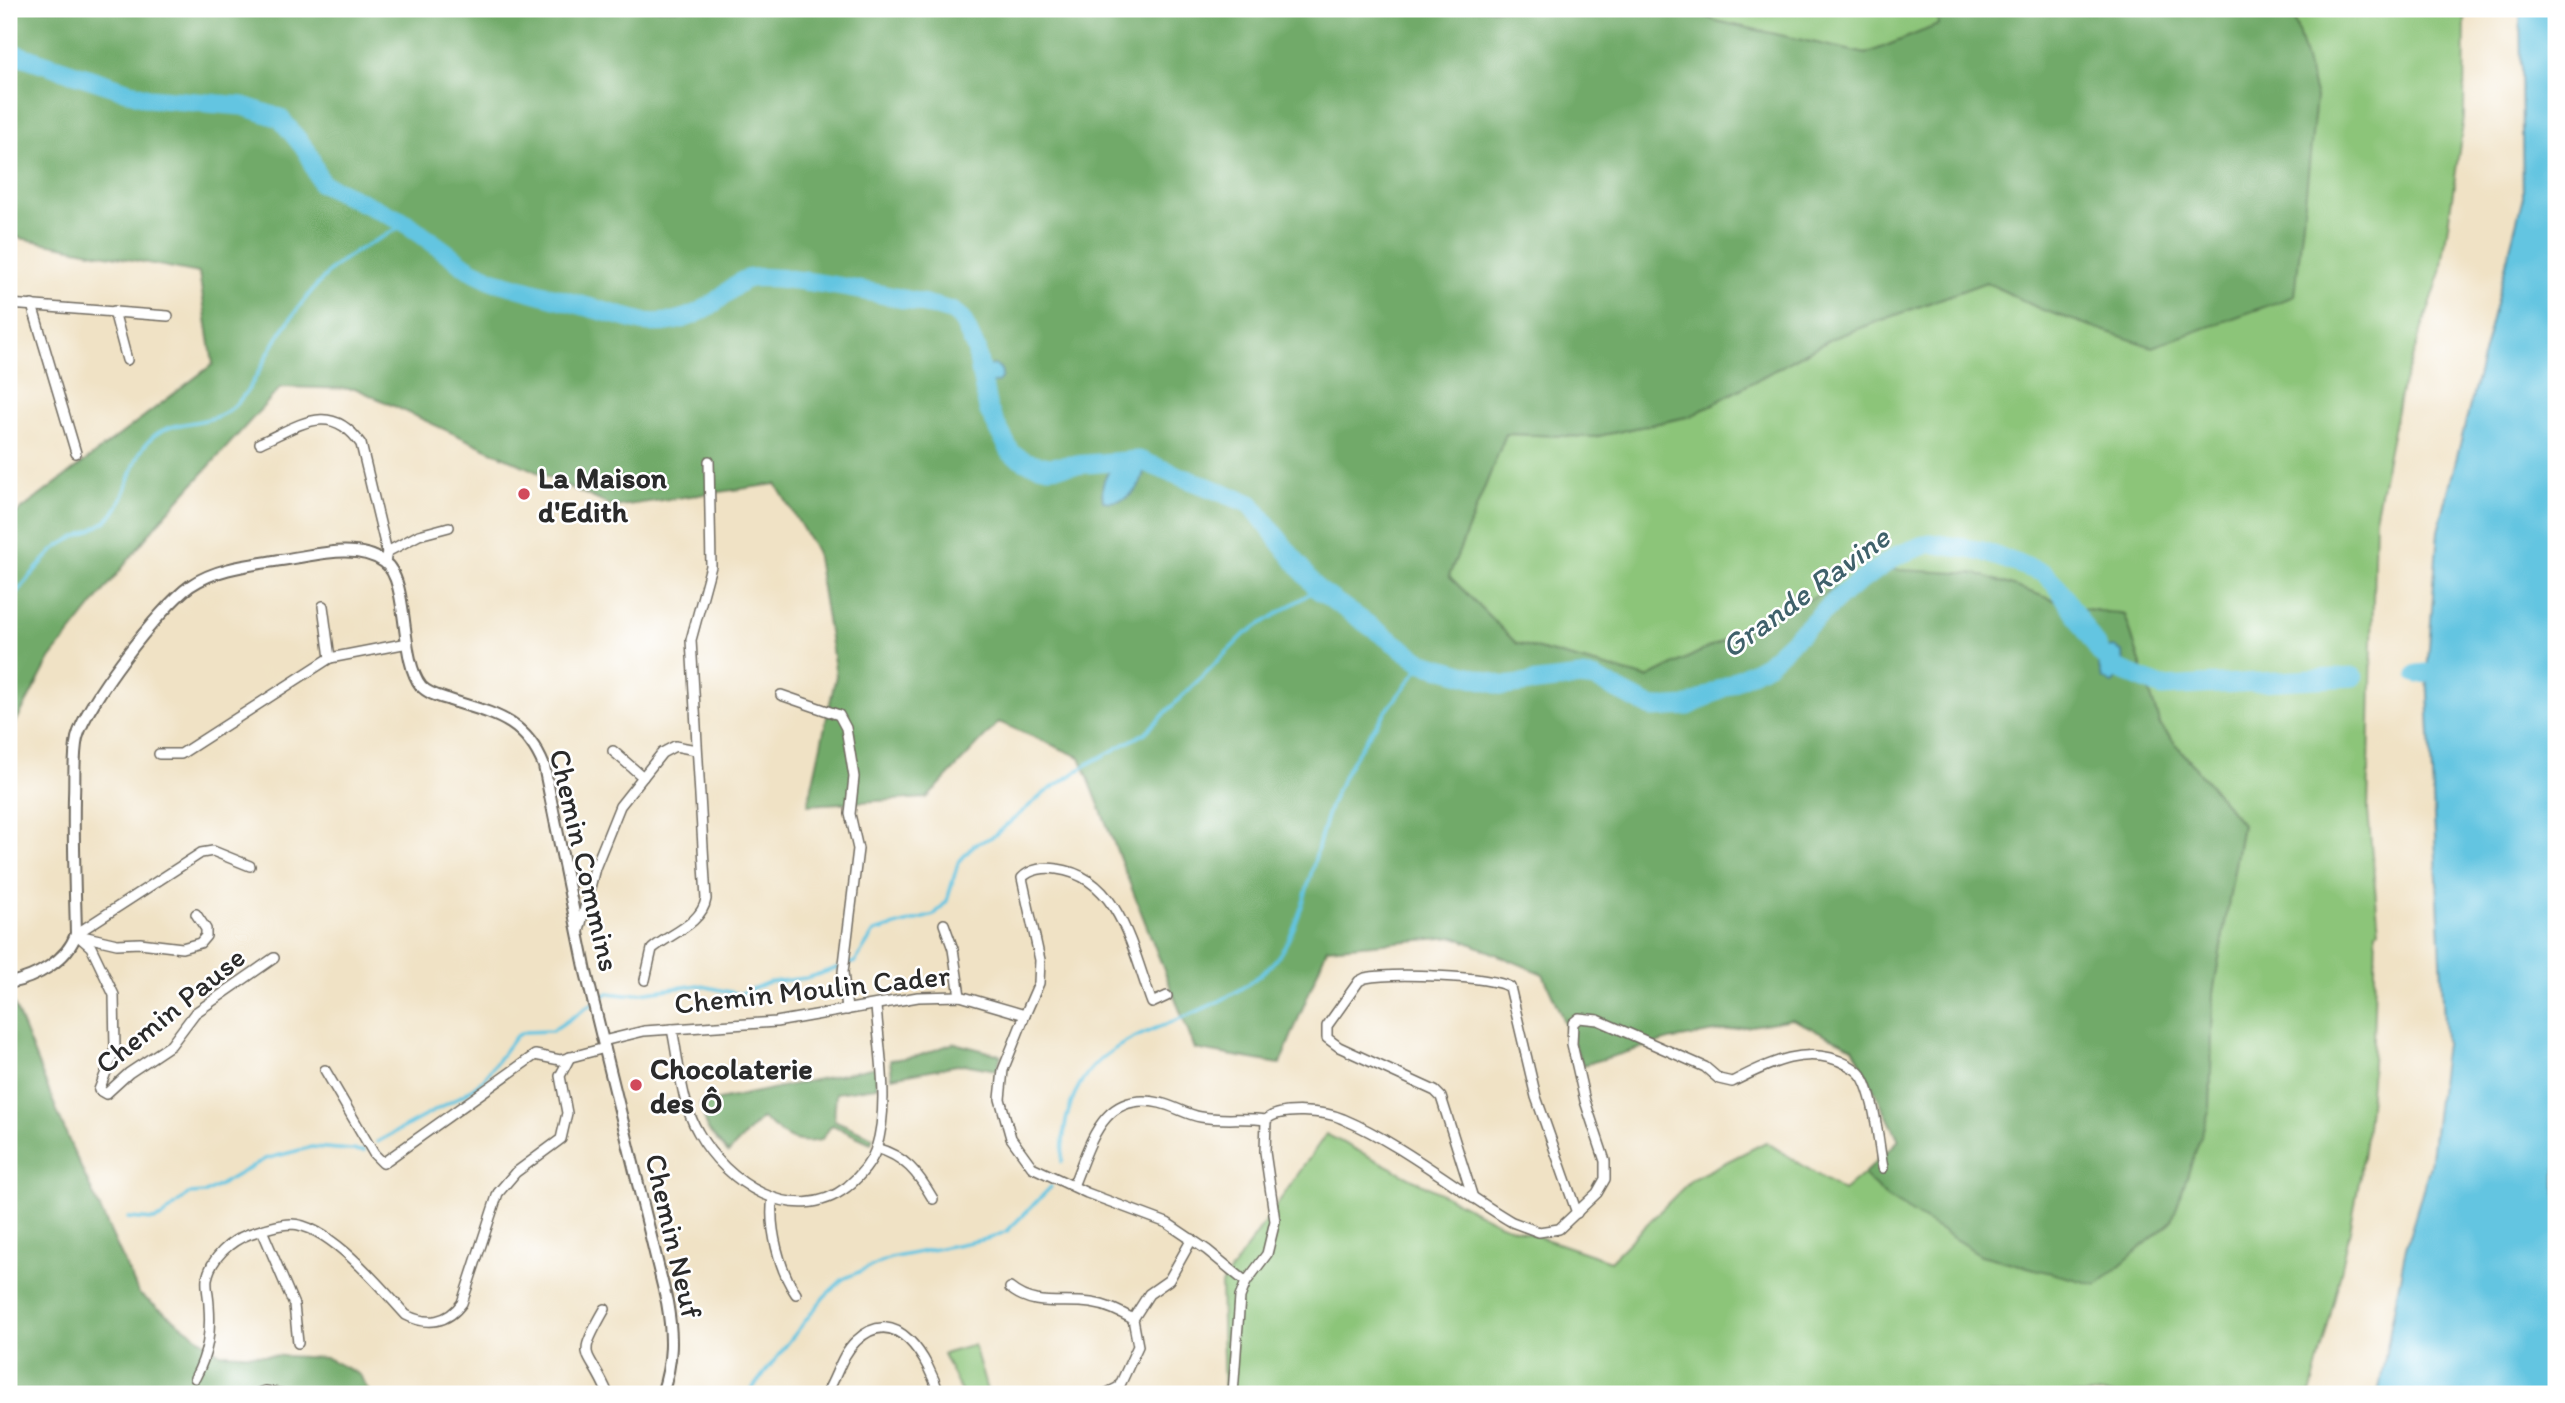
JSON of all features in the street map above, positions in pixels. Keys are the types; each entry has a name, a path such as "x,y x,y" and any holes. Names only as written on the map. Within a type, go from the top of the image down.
{"street":[{"path":"9,304 168,316"},
{"path":"32,305 76,453"},
{"path":"114,311 127,360"},
{"name":"Chemin Commins","path":"260,443 320,418 332,419 347,427 361,444 386,557 395,577 408,643 422,687 438,696 494,714 516,725 537,748 549,784 591,994 604,1044"},
{"path":"645,980 652,949 690,923 705,907 691,640 711,566 709,461"},
{"path":"76,934 76,742 96,702 163,612 190,586 226,570 336,552 386,557 419,535 449,527"},
{"path":"323,606 330,658"},
{"path":"159,754 181,754 330,658 408,643"},
{"path":"781,695 839,715 846,728 854,777 850,814 858,849 843,972 847,1010"},
{"path":"579,932 594,868 615,817 643,776 668,748 696,750"},
{"path":"613,751 643,776"},
{"path":"9,983 25,980 60,958 76,934 201,853 218,853 250,866"},
{"path":"1167,996 1152,1003 1110,898 1091,879 1053,868 1028,872 1022,878 1040,960 1039,983 1003,1070 1000,1099 1003,1115 1010,1138 1031,1167 1167,1223 1192,1239 1246,1282"},
{"path":"76,934 117,944 190,947 200,943 206,936 206,929 196,914"},
{"path":"944,924 953,949 960,996"},
{"name":"Chemin Pause","path":"76,934 91,947 114,995 115,1049 99,1090 106,1094 129,1073 171,1045 195,1013 274,958"},
{"path":"1473,1198 1441,1097 1327,1038 1326,1026 1359,981 1365,978 1460,978 1501,982 1510,987 1536,1097 1577,1213"},
{"name":"Chemin Moulin Cader","path":"325,1070 374,1154 383,1163 536,1055 560,1060 644,1031 776,1022 918,997 960,996 1025,1015"},
{"path":"671,1029 691,1118 714,1155 736,1177 773,1198 800,1203 840,1192 856,1180 876,1148 882,1103 876,1006"},
{"path":"1073,1186 1097,1131 1107,1116 1122,1103 1140,1100 1161,1103 1198,1117 1266,1121 1272,1116 1310,1112 1343,1119 1521,1227 1539,1232 1559,1229 1602,1186 1606,1167 1585,1101 1572,1044 1573,1023 1579,1018 1598,1020 1705,1067 1719,1079 1732,1082 1757,1068 1802,1055 1825,1055 1842,1062 1860,1071 1867,1085 1883,1168"},
{"name":"Chemin Neuf","path":"604,1044 673,1338 670,1368 662,1394"},
{"path":"195,1378 205,1360 210,1335 207,1280 218,1255 239,1238 262,1230 292,1224 309,1229 346,1251 406,1315 430,1322 449,1317 463,1303 498,1193 515,1173 561,1139 567,1113 560,1076 570,1057"},
{"path":"1233,1394 1237,1316 1246,1282 1267,1254 1275,1221 1265,1153 1266,1121"},
{"path":"876,1148 902,1159 922,1181 933,1199"},
{"path":"773,1198 771,1211 785,1279 796,1294"},
{"path":"262,1230 294,1305 298,1343"},
{"path":"1105,1394 1119,1387 1138,1346 1133,1319 1149,1294 1169,1280 1192,1239"},
{"path":"1010,1288 1029,1300 1092,1303 1113,1308 1133,1319"},
{"path":"605,1308 589,1337 586,1351 589,1364 608,1394"},
{"path":"826,1394 856,1341 869,1332 883,1329 908,1338 917,1347 939,1394"},
{"path":"256,1394 265,1391 284,1394"}],"green space":[{"path":"9,9 1689,9 1716,21 1866,54 1938,25 1937,9 2292,9 2316,98 2295,296 2152,347 2040,309 1986,282 1833,338 1691,416 1594,437 1506,434 1449,576 1516,643 1647,678 1787,609 1881,569 1978,574 2074,607 2125,615 2160,725 2242,824 2213,993 2210,1109 2172,1221 2097,1285 1981,1255 1885,1196 1863,1174 1899,1140 1853,1047 1792,1019 1669,1040 1583,1065 1543,974 1455,937 1327,948 1280,1064 1195,1049 1080,757 999,722 927,798 808,805 836,675 816,551 776,484 613,507 357,389 281,387 157,524 50,659 9,735 9,519 213,364 199,273 9,236"},
{"path":"1689,9 1937,9 1939,25 1866,54 1716,21"},
{"path":"2292,9 2465,9 2464,117 2441,272 2401,391 2375,518 2368,811 2379,931 2376,931 2370,1091 2365,1144 2348,1239 2310,1394 1224,1394 1221,1285 1326,1134 1498,1223 1610,1261 1692,1179 1766,1142 1843,1191 1863,1174 1885,1196 2210,1109 2213,993 2242,824 2160,725 2125,615 2074,607 1978,574 1787,609 1647,678 1516,643 1449,576 1506,434 1594,437 1691,416 1833,338 1986,282 2040,309 2316,98"},
{"path":"9,992 72,1148 139,1294 220,1353 327,1358 360,1375 370,1394 9,1394"},
{"path":"954,1043 1001,1055 997,1070 963,1064 892,1077 890,1060 918,1056"},
{"path":"876,1067 877,1087 836,1093 834,1120 873,1137 871,1143 832,1125 821,1140 795,1140 782,1134 762,1118 728,1153 708,1130 700,1104"},
{"path":"974,1345 988,1394 962,1394 943,1354"}],"water":[{"path":"2520,9 2556,9 2556,1394 2378,1394 2406,1247 2430,1165 2445,1043 2427,673 2438,531 2523,197"},
{"path":"989,365 997,365 1002,374 1000,381 989,383 984,378 984,370"},
{"path":"1128,455 1143,455 1143,475 1140,483 1130,496 1103,501 1103,486 1107,474"},
{"path":"2114,647 2123,652 2124,670 2112,684 2102,678 2098,664 2102,649"}],"waterway":[{"name":"Grande Ravine","path":"9,52 148,98 243,106 280,118 307,151 321,183 406,223 469,269 494,281 642,322 666,322 687,317 707,308 741,281 763,278 848,288 953,312 962,319 976,349 988,409 1011,453 1027,462 1048,467 1139,460 1251,504 1317,589 1423,663 1504,686 1580,677 1596,679 1653,708 1689,706 1767,664 1846,591 1898,555 1930,543 1982,551 2044,573 2058,587 2101,654 2117,669 2162,687 2354,677"},
{"path":"9,601 54,550 101,524 113,514 140,453 155,435 174,426 216,417 234,406 254,381 290,319 326,275 354,253 406,223"},
{"path":"377,1142 465,1094 482,1081 516,1036 525,1032 552,1031 608,993 626,995 698,985 739,994 769,982 807,978 855,962 874,932 934,915 947,901 958,863 974,845 994,836 1043,794 1088,764 1145,733 1245,634 1317,589"},
{"path":"1062,1162 1067,1114 1083,1080 1106,1055 1134,1038 1236,992 1269,967 1281,952 1300,912 1325,823 1339,785 1372,730 1423,663"},
{"path":"2417,674 2427,673"},
{"path":"128,1218 154,1220 162,1217 188,1194 206,1193 265,1159 312,1147 364,1151"},
{"path":"748,1394 824,1297 843,1279 890,1258 991,1238 1007,1231 1051,1187"}],"place":[{"name":"La Maison d'Edith","path":"524,494"},
{"name":"Chocolaterie des Ô","path":"636,1085"}]}
